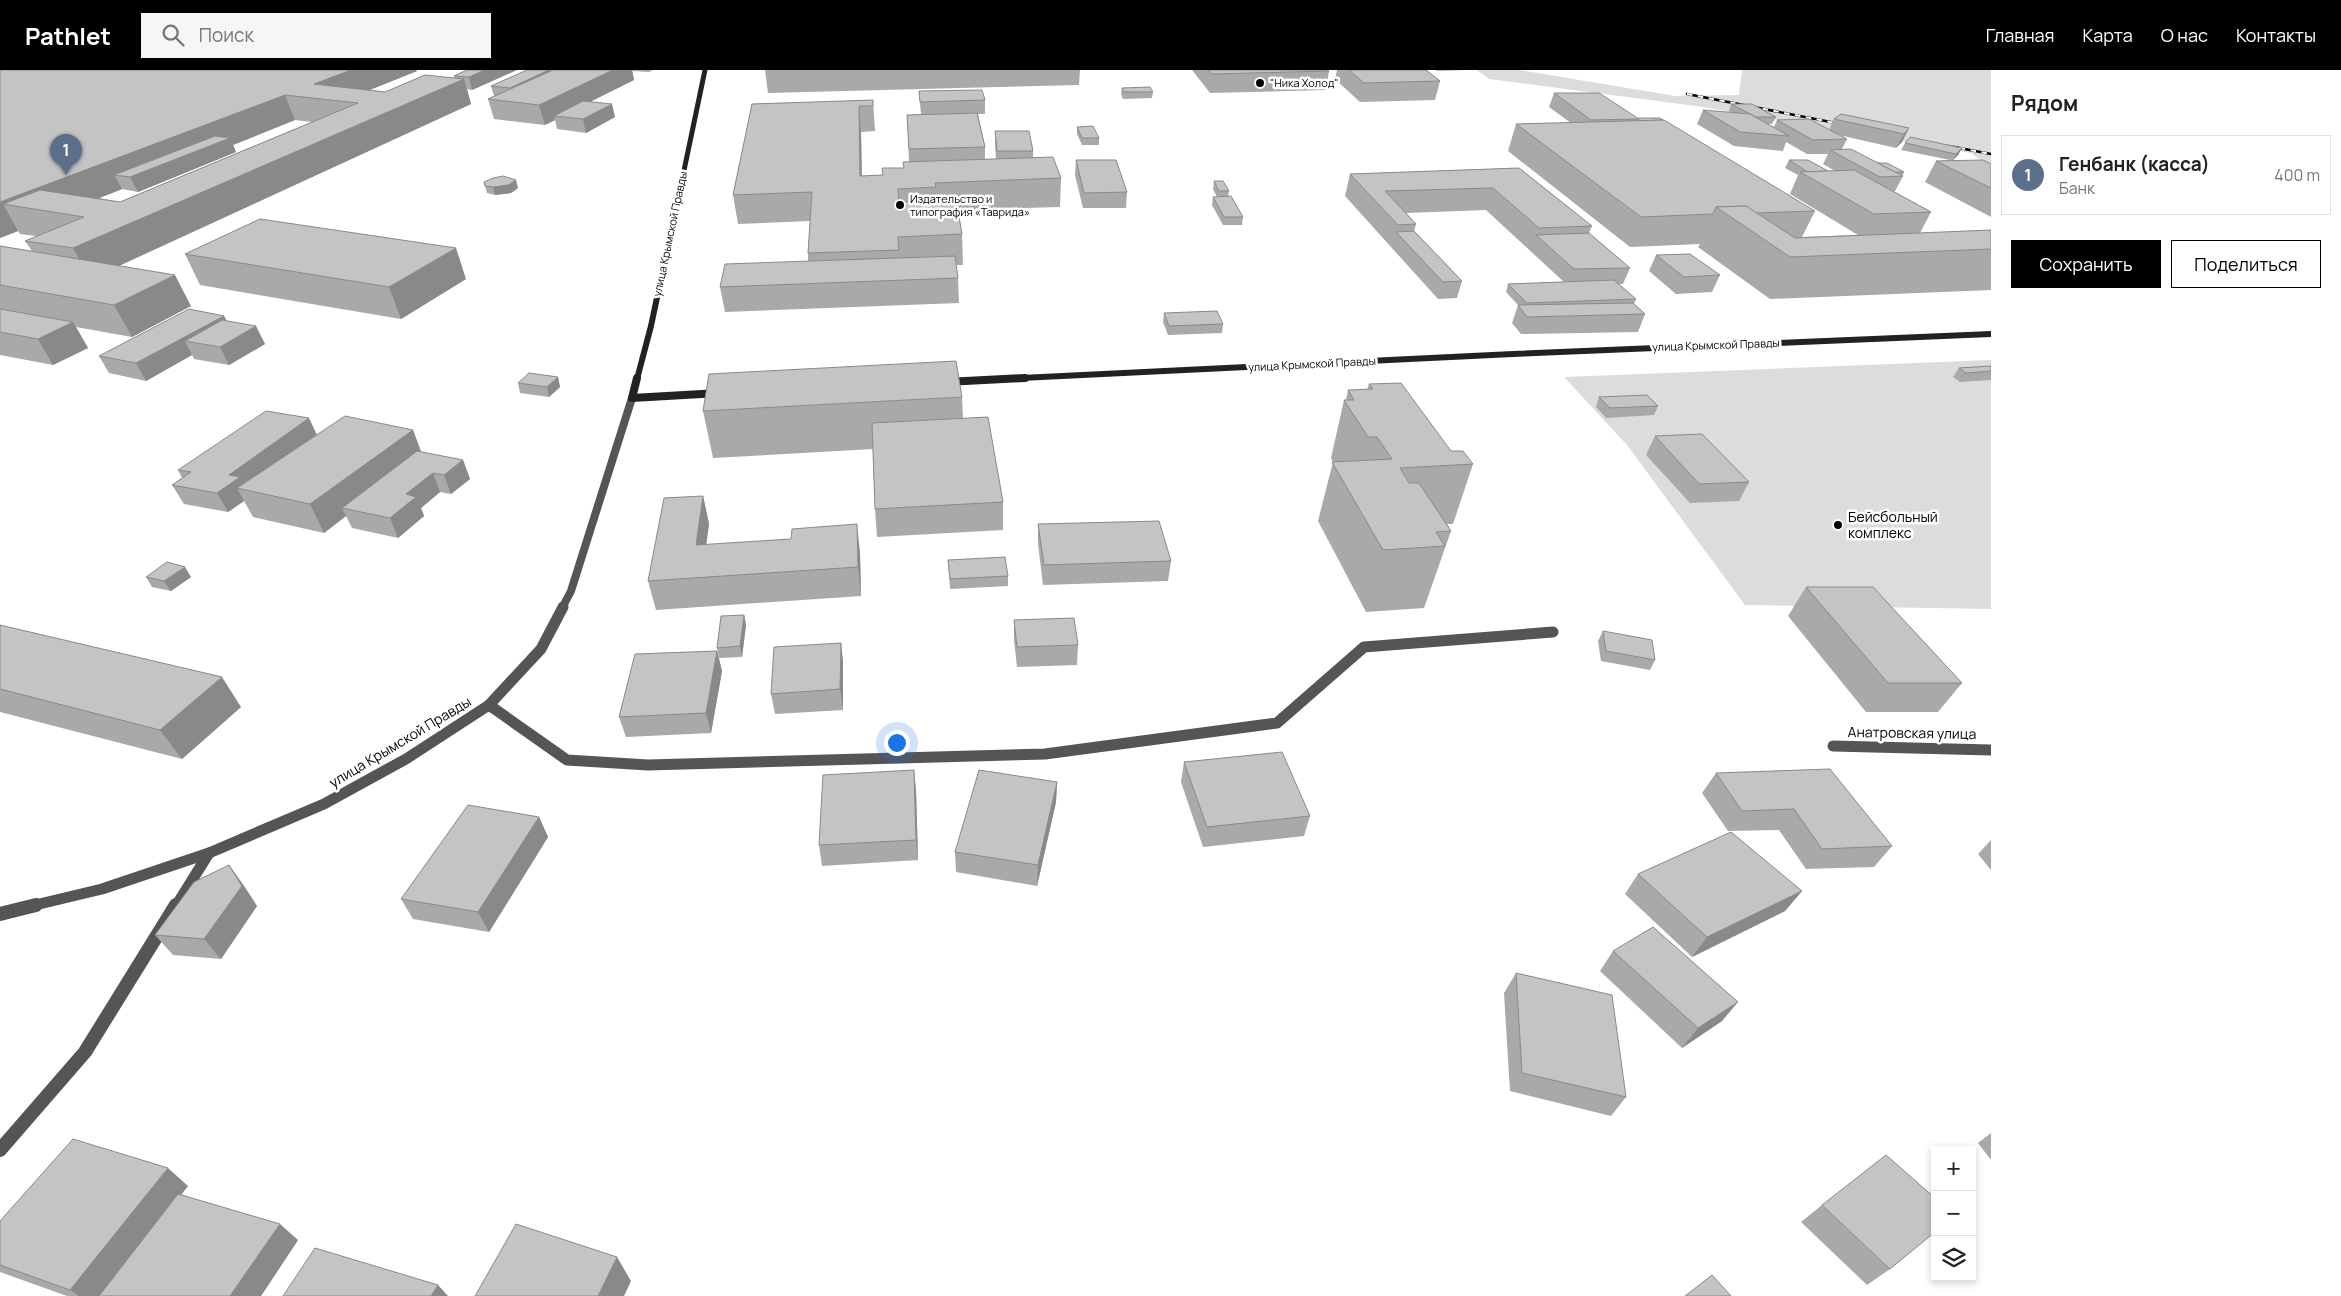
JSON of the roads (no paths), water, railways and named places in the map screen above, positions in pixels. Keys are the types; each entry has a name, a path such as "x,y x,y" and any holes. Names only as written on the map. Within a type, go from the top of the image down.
{"street":[{"name":"улица Крымской Правды","path":"0,914 102,889 209,853 324,804 406,758 489,705 541,649 571,591 632,398 651,326 705,70"},
{"name":"улица Крымской Правды","path":"938,382 1504,354 1991,334"},
{"path":"632,398 731,393"},
{"path":"489,705 567,760 648,765 1045,754 1276,723 1364,647 1553,632"},
{"name":"Анатровская улица","path":"1832,746 1991,750"},
{"path":"0,1150 85,1052 209,853"}],"railway":[{"path":"1687,94 1846,125"},
{"path":"1949,146 1991,154"}],"place":[{"name":"\"Ника Холод\"","path":"1260,83"},
{"name":"Генбанк (касса)","path":"66,175"},
{"name":"Издательство и типография «Таврида»","path":"900,205"},
{"name":"Бейсбольный комплекс","path":"1838,525"}]}
